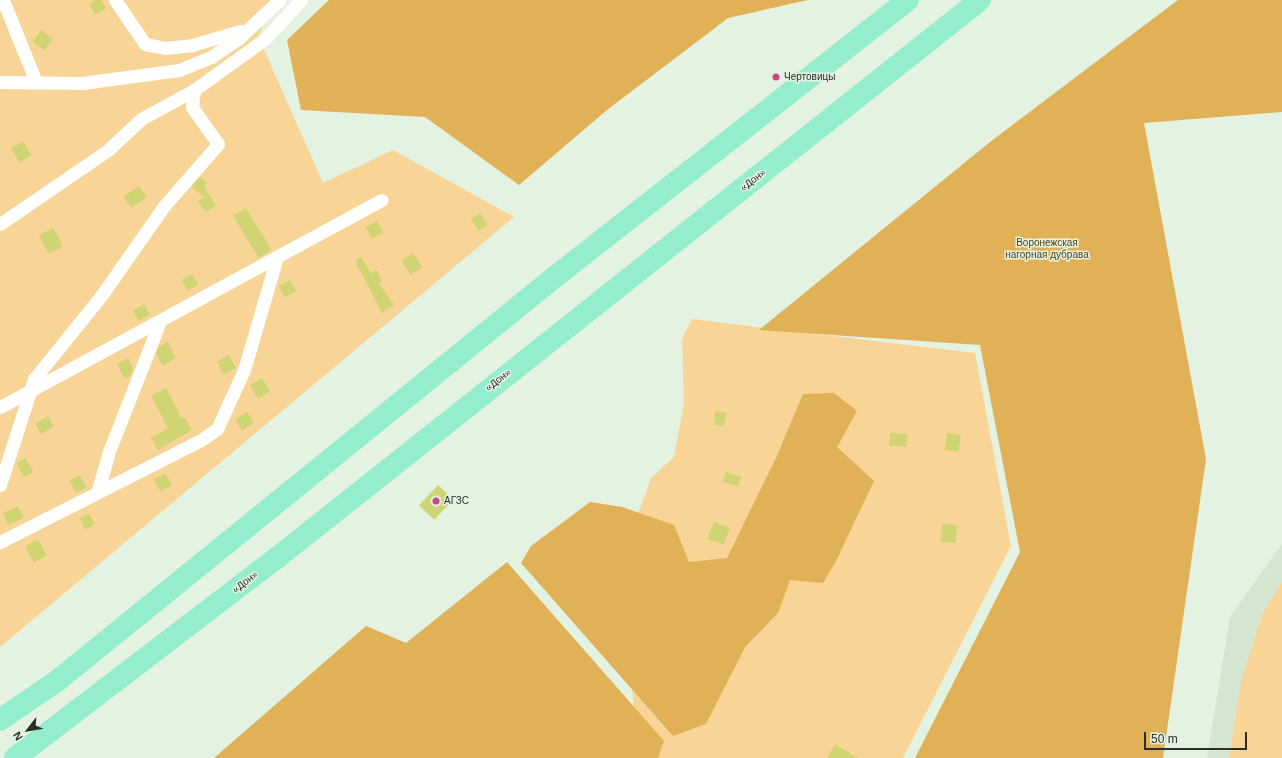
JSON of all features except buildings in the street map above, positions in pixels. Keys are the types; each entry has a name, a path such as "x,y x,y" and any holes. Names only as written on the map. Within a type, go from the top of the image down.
{"highway":[{"path":"0,720 57,681 556,276 908,0"},
{"name":"«Дон»","path":"15,758 278,557 980,0"}],"street":[{"path":"2,0 36,82"},
{"path":"115,0 145,44 165,48 220,38 253,26"},
{"path":"0,82 82,83 179,70 211,57 253,26 279,0"},
{"path":"0,224 108,150 141,119 194,90 266,38 302,0"},
{"path":"0,485 34,379 101,296 164,206 218,144 192,107 194,90"},
{"path":"0,407 381,200"},
{"path":"0,542 98,490 201,440 217,429 244,370 277,257"},
{"path":"98,490 108,454 160,321"}],"shaded area":[{"path":"0,0 270,0 259,38 323,183 393,150 514,217 0,647"},
{"path":"692,319 975,353 1011,546 903,758 595,758 635,722 621,563 651,478 674,457 684,403 682,339"},
{"path":"1282,544 1282,758 1207,758 1230,617"},
{"path":"1282,582 1282,758 1229,758 1241,682 1263,612"}],"green space":[{"path":"329,0 808,0 728,18 607,110 519,185 425,117 301,110 287,40"},
{"name":"Воронежская нагорная дубрава","path":"1178,0 1282,0 1282,112 1144,123 1206,459 1163,758 915,758 1020,552 980,345 759,330 990,142"},
{"path":"834,393 857,411 837,447 874,481 835,563 823,583 790,580 778,613 745,647 706,724 673,736 521,563 531,546 590,502 622,507 674,525 689,562 727,558 776,458 803,394"},
{"path":"507,562 664,741 658,758 214,758 366,626 406,643"}],"place":[{"name":"Чертовицы","path":"776,77"},
{"name":"АГЗС","path":"436,501"}]}
